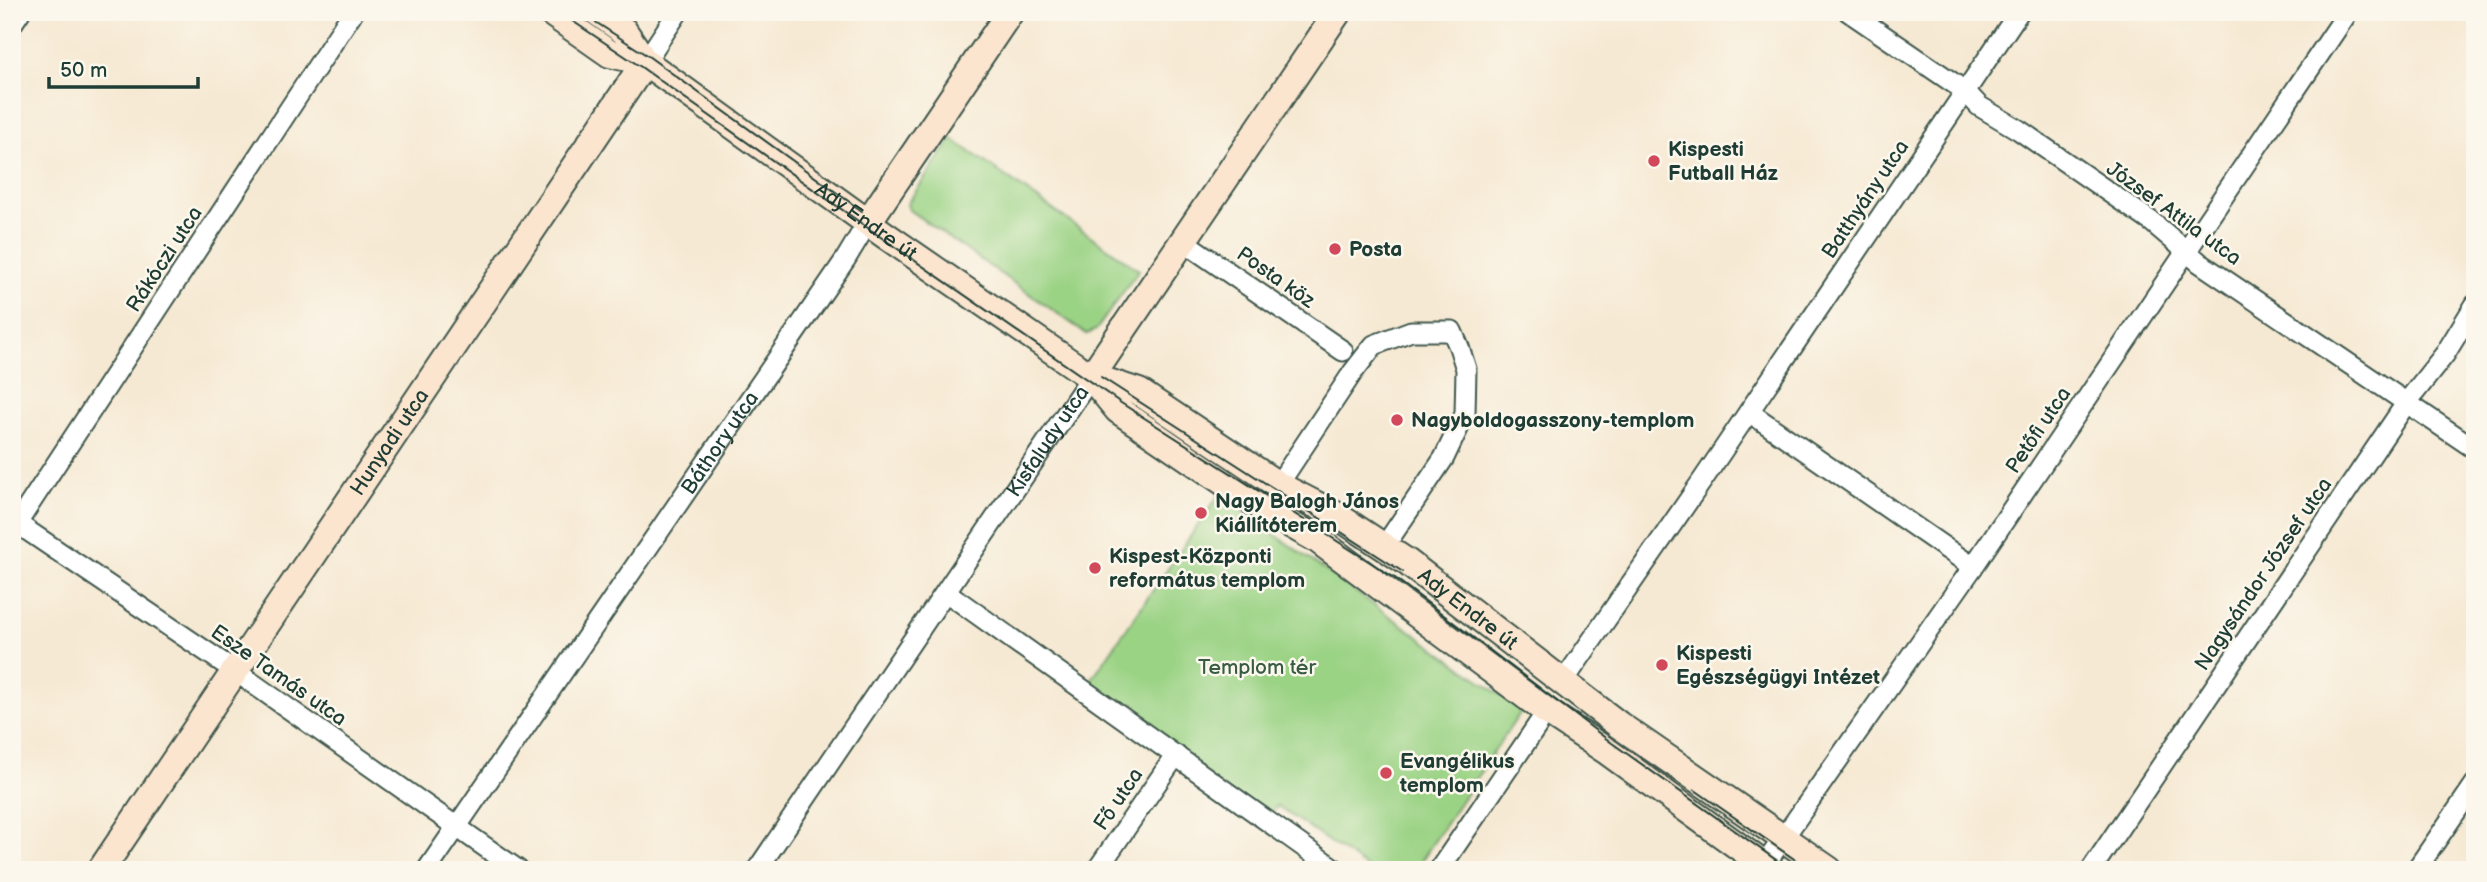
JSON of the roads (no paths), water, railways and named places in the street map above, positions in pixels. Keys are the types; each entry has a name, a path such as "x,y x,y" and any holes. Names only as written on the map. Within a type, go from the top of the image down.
{"street":[{"path":"12,24 20,12"},
{"name":"Rákóczi utca","path":"14,525 353,12"},
{"name":"Ady Endre út","path":"550,12 610,54 645,62"},
{"name":"Ady Endre út","path":"597,12 624,31 645,62 1091,377 1118,410 1265,510 1318,540 1546,711 1608,752 1765,868"},
{"name":"Hunyadi utca","path":"101,870 678,12"},
{"name":"Báthory utca","path":"427,870 845,260 1010,12"},
{"name":"Kisfaludy utca","path":"757,870 1338,12"},
{"name":"József Attila utca","path":"1849,12 1965,91 1979,106 2019,130 2152,222 2185,251 2475,449"},
{"name":"Batthyány utca","path":"1563,682 2019,12"},
{"name":"Petőfi utca","path":"1765,868 1783,838 1973,567 2347,12"},
{"name":"Posta köz","path":"1183,241 1343,351"},
{"name":"Nagysándor József utca","path":"2091,870 2407,402 2445,354 2475,305"},
{"path":"1278,485 1374,345 1410,331 1452,331 1466,369 1465,414 1444,458 1384,547"},
{"name":"Ady Endre út","path":"1091,377 1139,392 1278,485 1336,514 1384,547 1619,724 1829,870"},
{"path":"1749,412 1973,567"},
{"name":"Esze Tamás utca","path":"14,525 235,671 518,870"},
{"path":"946,592 1336,870"},
{"path":"1439,870 1539,723"},
{"name":"Fő utca","path":"1097,870 1176,755"},
{"path":"2416,870 2475,784"}],"tram line":[{"path":"559,12 1121,403 1395,578 1612,743 1790,870"},
{"path":"580,12 648,56 862,211"},
{"path":"1101,377 1403,572"},
{"path":"1695,790 1810,870"}],"place":[{"name":"Kispesti Futball Ház","path":"1654,161"},
{"name":"Posta","path":"1335,249"},
{"name":"Nagyboldogasszony-templom","path":"1397,420"},
{"name":"Nagy Balogh János Kiállítóterem","path":"1201,513"},
{"name":"Kispest-Központi református templom","path":"1095,568"},
{"name":"Kispesti Egészségügyi Intézet","path":"1662,665"},
{"name":"Evangélikus templom","path":"1386,773"}],"park label":[{"name":"Templom tér","path":"1257,667"}]}
